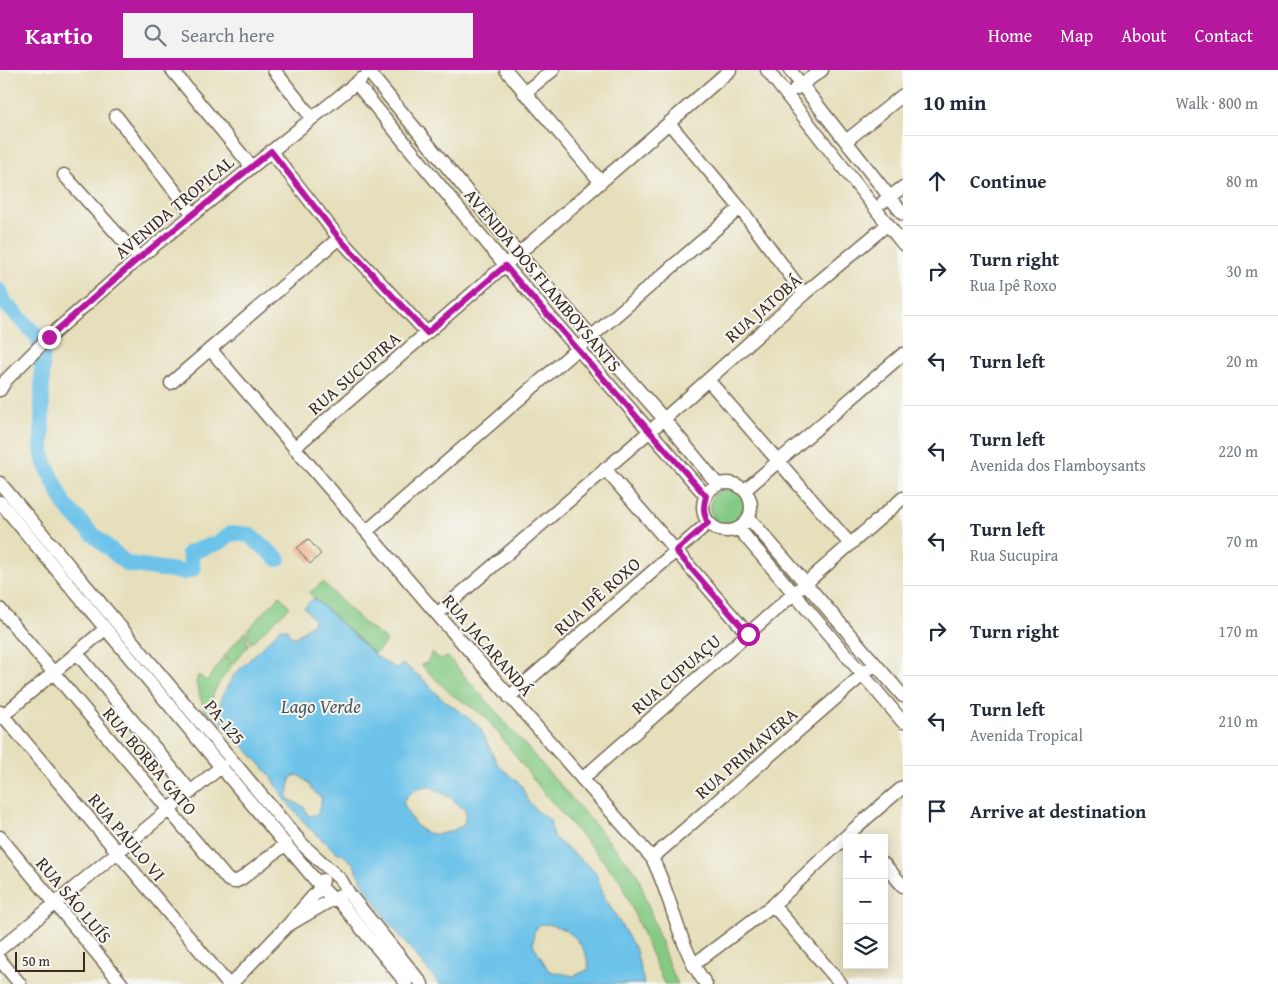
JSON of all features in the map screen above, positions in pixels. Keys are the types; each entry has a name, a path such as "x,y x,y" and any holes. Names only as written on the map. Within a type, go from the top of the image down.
{"street":[{"path":"172,70 251,166"},
{"path":"274,70 312,118"},
{"path":"506,70 600,181"},
{"path":"524,93 553,70"},
{"name":"RUA SUCUPIRA","path":"294,448 730,70"},
{"path":"768,70 903,244"},
{"path":"790,70 903,214"},
{"path":"786,94 802,86 822,70"},
{"name":"AVENIDA TROPICAL","path":"2,384 49,337 139,258 192,213 356,84 369,71"},
{"name":"AVENIDA DOS FLAMBOYSANTS","path":"369,71 518,253 589,336 664,419 718,485"},
{"name":"AVENIDA DOS FLAMBOYSANTS","path":"356,84 505,266 706,496"},
{"path":"846,142 903,95"},
{"path":"116,116 192,213"},
{"path":"669,123 740,208 804,294"},
{"path":"271,151 339,238 427,333"},
{"path":"64,175 139,258"},
{"path":"875,208 903,187"},
{"path":"367,531 578,348 589,336 740,208"},
{"name":"RUA JATOBÁ","path":"649,431 804,294 888,224"},
{"path":"171,383 339,238"},
{"name":"RUA JACARANDÁ","path":"210,349 509,696 652,858 661,876 687,954 706,984"},
{"path":"745,490 903,354"},
{"path":"708,380 850,544"},
{"path":"438,614 649,431"},
{"path":"605,469 748,634"},
{"name":"PA-125","path":"0,483 303,845 345,887 422,984"},
{"path":"727,483 745,490 752,503 750,518 739,529 722,531 708,523 703,505 706,496 718,485 727,483"},
{"path":"805,585 903,498"},
{"name":"PA-125","path":"0,502 321,887 332,898 339,901 407,984"},
{"path":"750,518 805,585 903,696"},
{"name":"RUA IPÊ ROXO","path":"509,696 708,523"},
{"path":"739,529 793,595 903,722"},
{"name":"RUA CUPUAÇU","path":"582,779 805,585"},
{"name":"RUA BORBA GATO","path":"0,609 222,874 234,882 286,844"},
{"path":"1,715 53,674 105,629"},
{"path":"77,653 191,792"},
{"name":"RUA PRIMAVERA","path":"652,858 875,664"},
{"name":"RUA PAULO VI","path":"1,715 229,984"},
{"path":"0,949 222,766"},
{"path":"694,964 773,905 858,833 903,787"},
{"name":"RUA SÃO LUÍS","path":"0,837 122,984"},
{"path":"888,869 903,886"},
{"path":"229,984 288,925 321,887 325,877 334,874"},
{"path":"288,925 341,894 345,887"},
{"path":"773,905 841,984"},
{"path":"0,960 20,984"}],"green space":[{"path":"729,488 742,494 748,507 742,520 729,526 716,520 710,507 716,494"},
{"path":"323,582 361,621 387,641 375,654 309,593"},
{"path":"280,596 290,607 250,644 247,630"},
{"path":"245,632 248,646 232,665 225,655"},
{"path":"432,652 440,659 448,657 637,873 670,968 678,984 664,984 620,880 544,793 485,716 451,694 421,665 427,663"},
{"path":"224,656 231,667 214,693 210,707 211,723 207,719 196,683 198,675 207,681"}],"water":[{"name":"Lago Verde","path":"314,598 376,656 396,669 403,664 423,679 440,697 479,726 498,765 521,785 528,801 538,812 550,820 553,837 595,871 604,896 636,950 644,984 439,984 387,920 365,887 353,863 335,851 306,825 284,798 271,776 223,724 219,714 221,697 234,675 281,628 287,629 291,637 296,637 315,621 304,607","holes":["298,775 322,798 318,814 308,816 304,807 287,798 291,777","430,786 452,799 466,811 464,825 453,830 434,834 420,829 408,813 403,802 405,798 418,789","540,924 559,927 567,931 574,936 584,951 589,969 574,976 549,971 533,944 534,932"]}],"building":[{"path":"308,539 321,554 310,564 297,548"}],"waterway":[{"path":"0,291 4,302 38,337 42,357 42,450 45,463 65,505 88,530 127,564 183,572 193,569 189,553 220,542 231,533 249,535 278,559"}],"route":[{"path":"49,337 192,213 271,151 339,238 427,333 505,266 706,496 703,505 708,523 676,551 748,634"}]}
